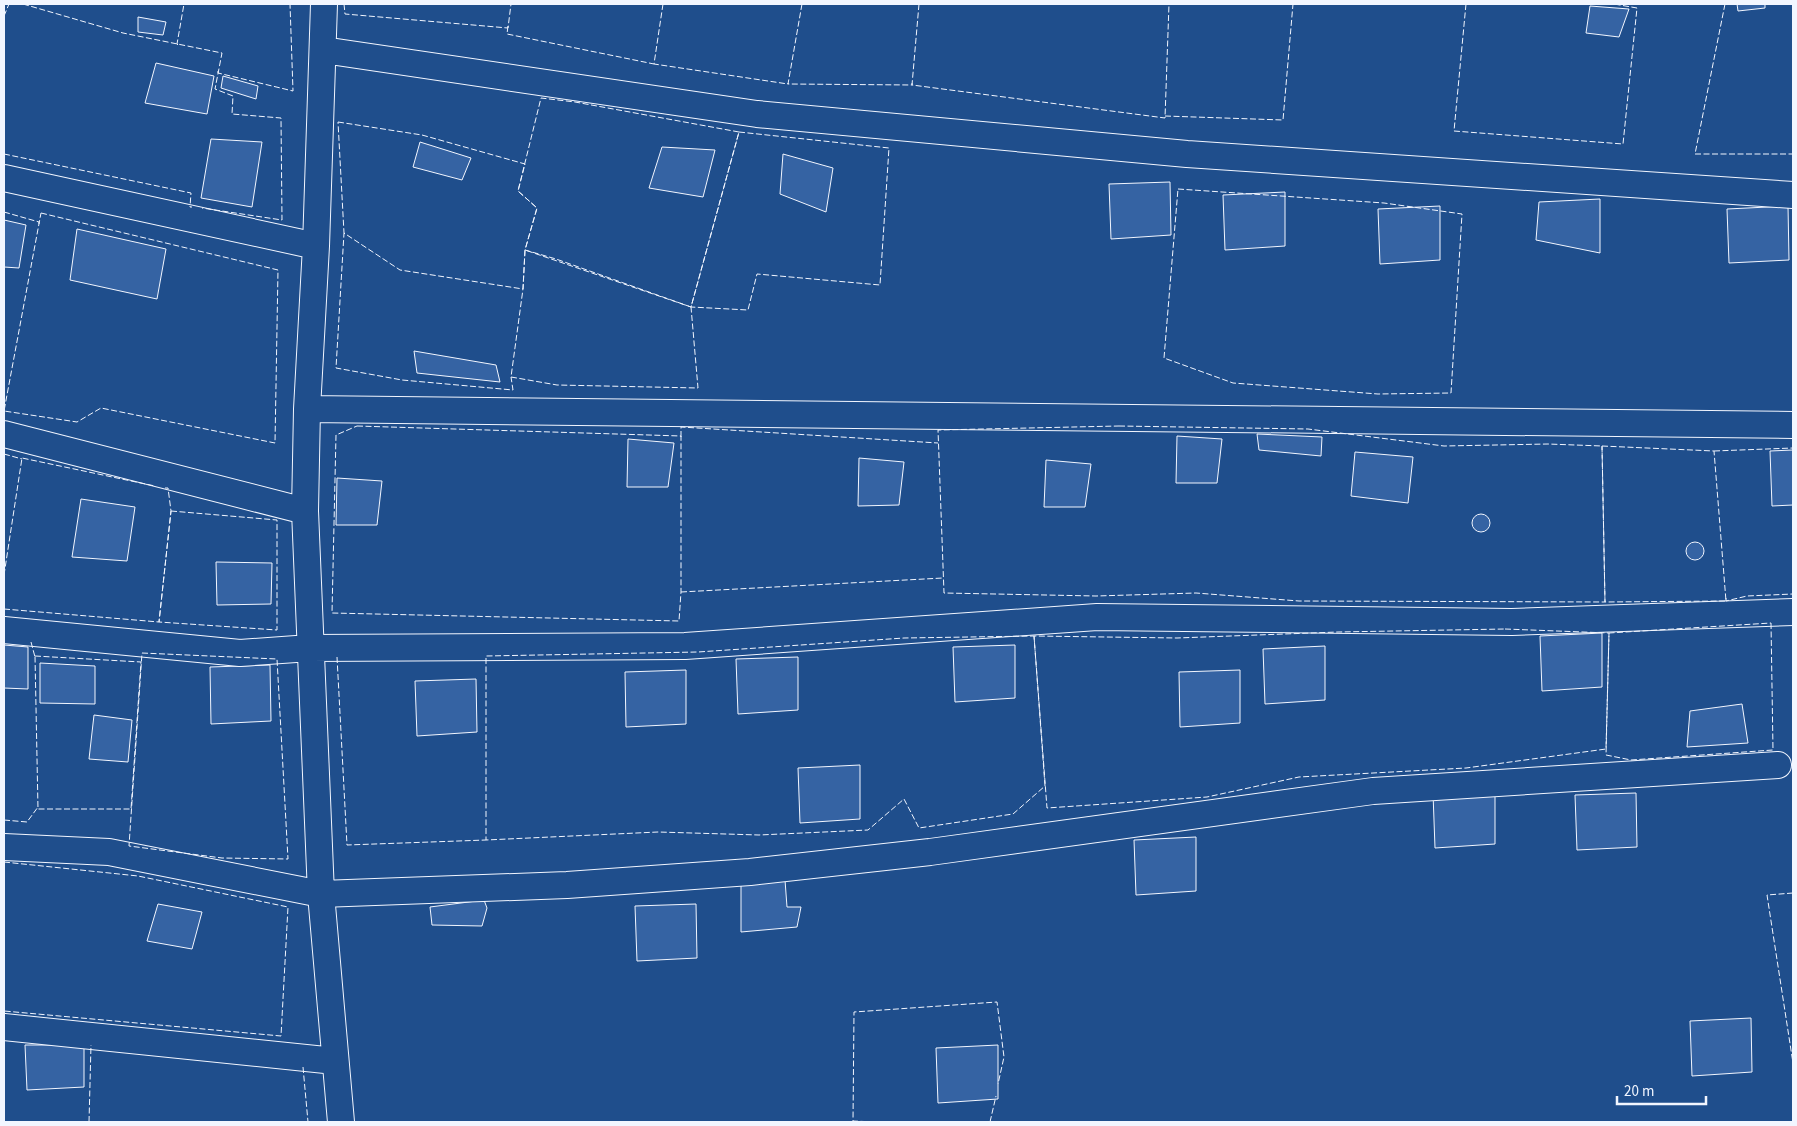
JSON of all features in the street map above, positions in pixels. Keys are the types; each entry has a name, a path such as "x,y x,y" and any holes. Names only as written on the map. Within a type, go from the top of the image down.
{"street":[{"path":"324,4 316,246 307,409 305,511 321,894 341,1122"},
{"path":"323,50 757,114 1186,154 1793,195"},
{"path":"4,178 316,246"},
{"path":"307,409 1793,424"},
{"path":"4,434 305,511"},
{"path":"4,630 240,654 310,648 685,646 1097,617 1512,622 1793,612"},
{"path":"4,847 109,852 321,894 567,885 750,872 939,851 1373,791 1778,766"},
{"path":"4,1027 335,1061"}],"building":[{"path":"1737,4 1765,4 1765,8 1738,11"},
{"path":"1590,6 1629,9 1619,37 1586,33"},
{"path":"138,17 166,22 163,35 138,32"},
{"path":"156,63 214,76 207,114 145,103"},
{"path":"223,76 258,86 256,99 221,88"},
{"path":"211,139 262,142 252,207 201,198"},
{"path":"420,142 471,158 462,180 413,167"},
{"path":"662,147 715,150 703,197 649,188"},
{"path":"783,154 833,168 826,212 780,194"},
{"path":"1170,182 1171,235 1111,239 1109,184"},
{"path":"1285,192 1285,246 1225,250 1223,195"},
{"path":"1600,199 1600,253 1536,240 1539,202"},
{"path":"1440,206 1440,260 1380,264 1378,209"},
{"path":"1788,206 1789,260 1729,263 1727,209"},
{"path":"4,220 26,225 19,268 4,267"},
{"path":"77,229 166,249 157,299 70,280"},
{"path":"414,351 496,365 500,382 417,373"},
{"path":"1257,434 1322,437 1321,456 1259,450"},
{"path":"1177,436 1222,439 1217,483 1176,483"},
{"path":"628,439 674,443 668,487 627,487"},
{"path":"1793,450 1793,505 1772,506 1770,451"},
{"path":"1355,452 1413,457 1408,503 1351,496"},
{"path":"859,458 904,462 899,505 858,506"},
{"path":"1046,460 1091,464 1085,507 1044,507"},
{"path":"337,478 382,481 377,525 336,525"},
{"path":"81,499 135,507 127,561 72,557"},
{"path":"1477,514 1485,514 1490,519 1488,530 1477,532 1472,527 1472,519"},
{"path":"1691,542 1699,542 1704,547 1702,558 1691,560 1686,555 1686,547"},
{"path":"216,562 272,563 271,604 217,605"},
{"path":"1602,633 1602,687 1542,691 1540,636"},
{"path":"4,645 28,647 28,689 4,688"},
{"path":"1015,645 1015,698 955,702 953,647"},
{"path":"1325,646 1325,700 1265,704 1263,649"},
{"path":"798,657 798,710 738,714 736,659"},
{"path":"40,663 95,666 95,704 40,703"},
{"path":"270,665 271,721 211,724 210,667"},
{"path":"686,670 686,724 626,727 625,672"},
{"path":"1240,670 1240,723 1180,727 1179,672"},
{"path":"476,679 477,732 417,736 415,681"},
{"path":"1742,704 1748,743 1687,747 1690,711"},
{"path":"94,715 132,720 128,762 89,759"},
{"path":"860,765 860,819 800,823 798,768"},
{"path":"1495,791 1495,844 1435,848 1433,793"},
{"path":"1636,793 1637,847 1577,850 1575,795"},
{"path":"1196,837 1196,891 1136,895 1134,840"},
{"path":"785,880 787,907 801,907 797,927 741,932 741,882"},
{"path":"484,900 487,908 482,926 432,925 430,907"},
{"path":"158,904 202,912 192,949 147,941"},
{"path":"696,904 697,958 637,961 635,906"},
{"path":"1751,1018 1752,1072 1692,1076 1690,1021"},
{"path":"25,1045 84,1045 84,1087 27,1090"},
{"path":"998,1045 998,1099 938,1103 936,1048"}],"fence":[{"path":"4,16 9,4"},
{"path":"23,4 123,33 222,53 215,89 233,96 232,114 281,118 282,220 202,208"},
{"path":"178,45 184,4"},
{"path":"218,71 218,73 293,91 290,4"},
{"path":"344,4 345,14 508,28 511,4"},
{"path":"663,4 654,64 788,83"},
{"path":"802,4 788,84 912,85 912,83"},
{"path":"919,4 912,85 1165,118 1169,4"},
{"path":"1165,116 1283,120 1293,4"},
{"path":"1466,4 1454,131 1623,144 1637,8 1614,4"},
{"path":"1725,4 1695,154 1793,154"},
{"path":"508,26 507,34 654,64"},
{"path":"691,307 525,250 523,289 511,377 557,385 698,388 691,307 739,132 575,102 541,98 518,191 537,208 525,250 556,259 691,307"},
{"path":"338,122 422,135 525,164 518,191 537,208 525,250 523,289 400,270 344,233 338,122"},
{"path":"739,132 889,148 880,285 757,274 748,310 691,307 739,132"},
{"path":"4,154 191,193 190,207 192,207"},
{"path":"1178,189 1384,203 1462,214 1451,393 1378,394 1233,383 1164,358 1178,189"},
{"path":"4,212 39,222 39,224"},
{"path":"41,213 278,270 275,443 101,408 77,422 4,411 41,213"},
{"path":"345,234 336,368 402,380 513,390 511,377"},
{"path":"357,426 681,436 681,592 679,621 332,613 336,435 357,426"},
{"path":"1119,426 1308,429 1444,446 1548,444 1602,446 1605,602 1299,601 1196,593 1096,596 944,593 938,430 1119,426"},
{"path":"681,437 681,427 938,443"},
{"path":"1602,446 1714,451 1726,601 1605,602 1602,446"},
{"path":"1714,451 1793,448"},
{"path":"4,454 22,459"},
{"path":"4,575 22,458 155,486"},
{"path":"4,609 159,622 171,511 168,488 165,488"},
{"path":"171,511 277,520 277,630 159,622 171,511"},
{"path":"681,592 943,578"},
{"path":"1726,598 1726,601 1747,596 1793,594"},
{"path":"1771,623 1773,750 1631,760 1606,755 1609,633 1771,623"},
{"path":"1505,629 1609,633 1606,749 1466,768 1299,777 1207,797 1047,808 1034,636 1177,638 1338,632 1505,629"},
{"path":"1034,636 1045,786 1013,814 919,828 904,799 868,830 759,835 658,832 486,840 486,656 698,652 904,638 1034,636"},
{"path":"31,642 35,657"},
{"path":"142,653 277,659 288,859 222,858 129,846 142,653"},
{"path":"35,656 141,662 131,809 38,809 35,656"},
{"path":"337,657 347,845 486,840"},
{"path":"4,820 27,822 38,807"},
{"path":"4,862 138,876 288,907 281,1036 4,1011"},
{"path":"1793,893 1767,895 1793,1063"},
{"path":"875,1122 853,1121 854,1012 997,1002 1004,1057 998,1084"},
{"path":"89,1122 91,1045"},
{"path":"303,1067 308,1122"},
{"path":"990,1122 996,1096"}]}
